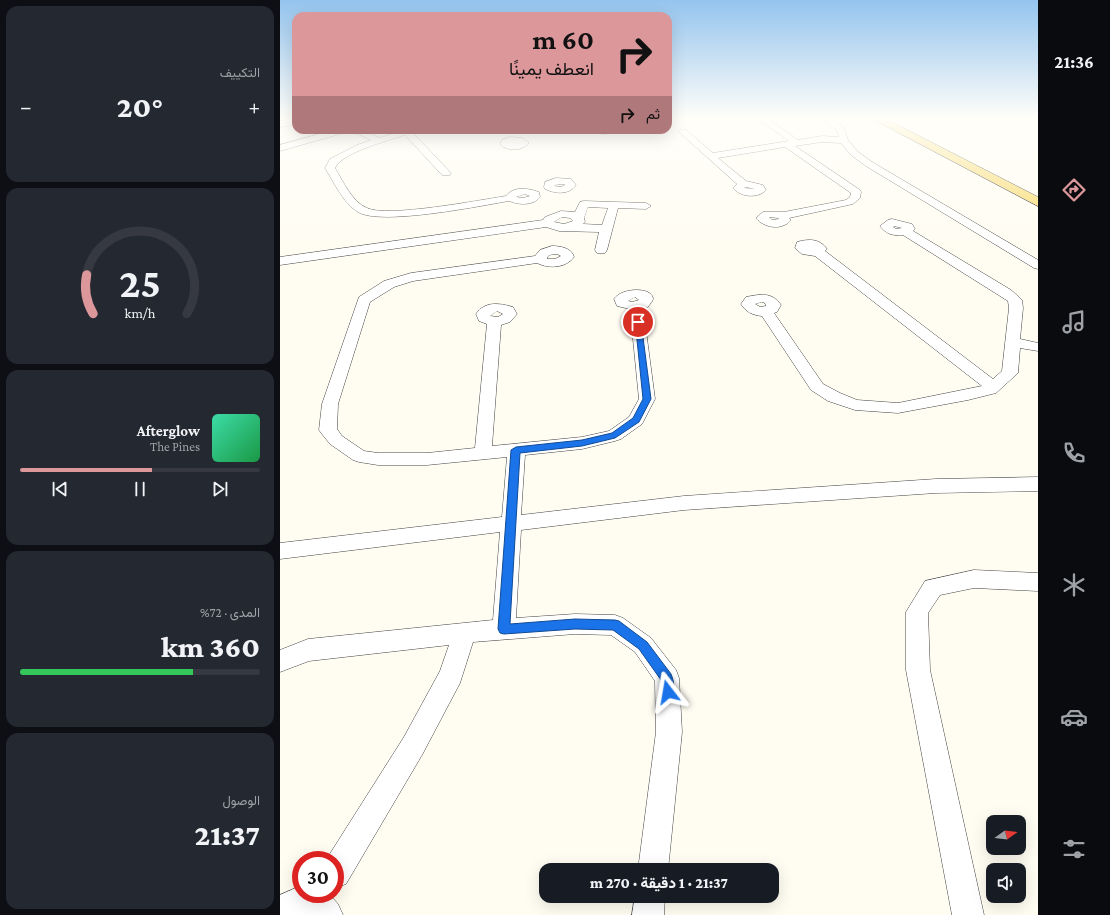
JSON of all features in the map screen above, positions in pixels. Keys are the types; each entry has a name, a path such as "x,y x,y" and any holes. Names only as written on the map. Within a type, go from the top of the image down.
{"main road":[{"path":"958,161 1038,202"},
{"path":"983,161 996,167"}],"street":[{"path":"333,161 330,168 357,208 365,212 382,214 397,213 438,209 511,198"},
{"path":"438,161 452,175"},
{"path":"716,161 743,184"},
{"path":"783,216 849,202 855,198 856,192 811,161"},
{"path":"864,161 1038,265"},
{"path":"280,261 567,214 584,204 646,206"},
{"path":"602,250 606,229 614,205"},
{"path":"567,214 606,229"},
{"path":"766,312 817,387 834,397 855,405 898,408 968,395 993,387 1010,373 1014,342 1015,300 906,232"},
{"path":"817,251 993,387"},
{"path":"540,259 411,277 388,284 364,300 330,404 328,430 336,440 359,456 378,459 427,459 582,443 615,435 636,420 647,399 636,306"},
{"path":"483,454 494,322"},
{"path":"1014,342 1038,347"},
{"path":"504,629 516,450"},
{"path":"280,551 692,502 936,486 1038,484"},
{"path":"968,915 918,670 916,612 933,587 974,580 1038,582"},
{"path":"280,661 308,650 465,633 575,624 615,625 643,646 667,678 669,732 654,863"},
{"path":"344,858 417,738 451,675 465,633"},
{"path":"280,913 295,903 306,901 322,904"},
{"path":"648,915 649,903"}],"route":[{"path":"638,322 647,399 636,420 615,435 582,443 516,450 504,629 575,624 615,625 643,646 667,678 668,692"}]}
